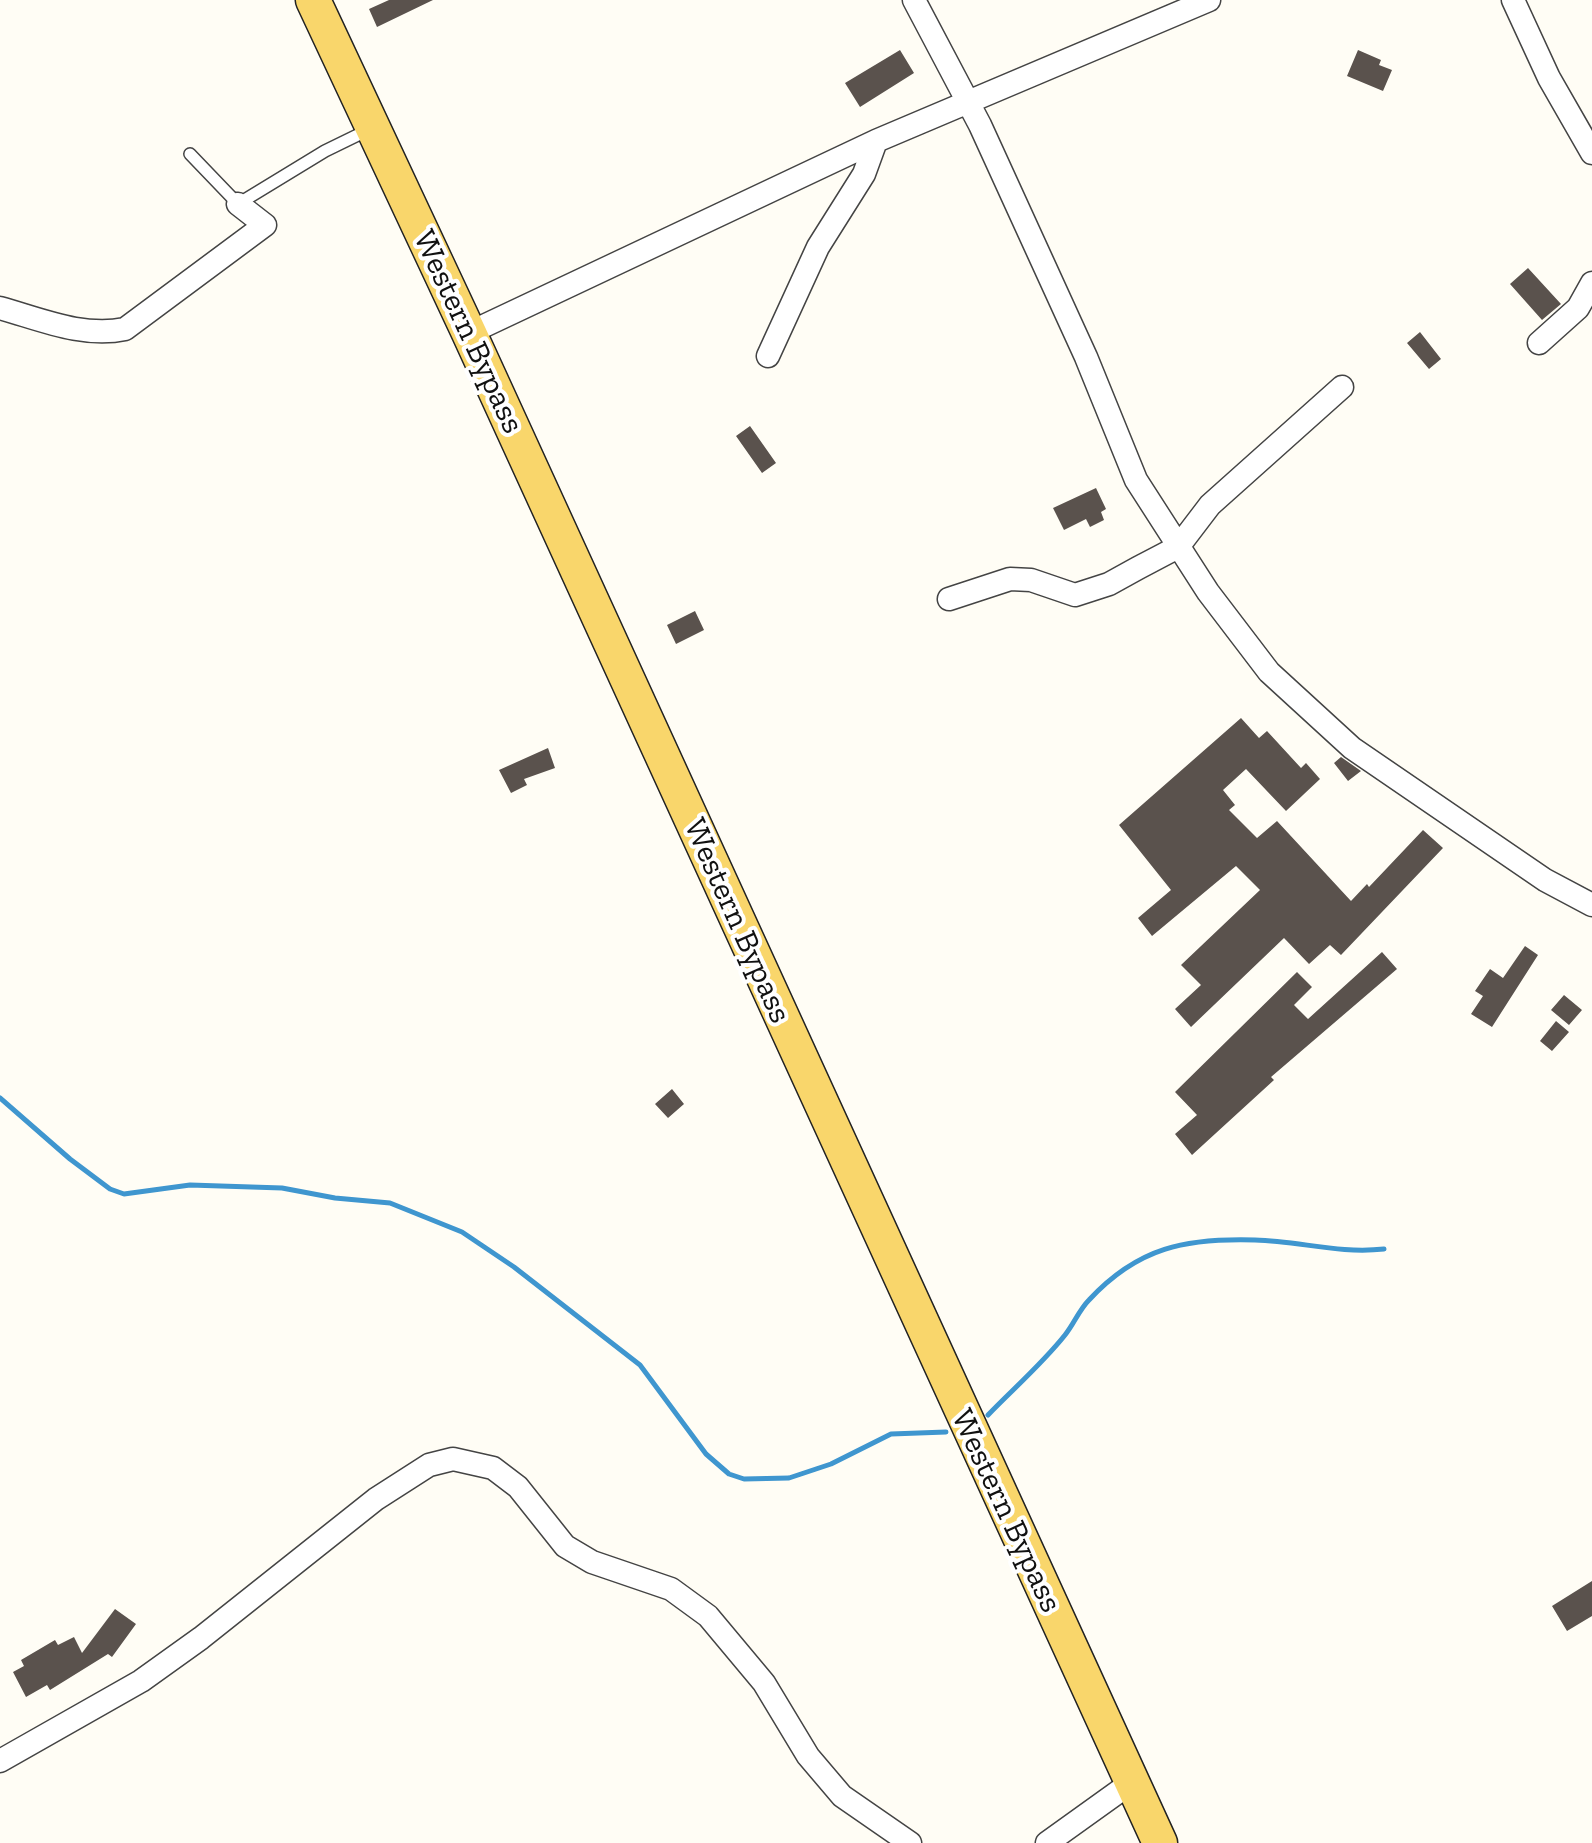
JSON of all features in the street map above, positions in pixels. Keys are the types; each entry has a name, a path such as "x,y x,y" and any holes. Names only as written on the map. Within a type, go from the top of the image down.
{"main road":[{"name":"Western Bypass","path":"313,0 469,333 1160,1843"}],"street":[{"path":"914,0 980,125 1086,357 1129,466 1178,547 1269,672 1352,748 1545,880 1592,905"},
{"path":"469,333 876,141 1209,0"},
{"path":"1513,0 1549,78 1592,153"},
{"path":"768,356 818,247 864,174 876,141"},
{"path":"0,308 68,328 107,333 125,329 265,225 238,204"},
{"path":"1539,343 1578,308 1592,283"},
{"path":"949,599 1010,579 1031,580 1075,595 1109,584 1178,547 1210,505 1342,387"},
{"path":"0,1761 141,1681 201,1638 376,1499 429,1465 453,1459 493,1468 518,1487 565,1546 592,1562 671,1589 708,1616 764,1683 808,1756 842,1796 910,1843"},
{"path":"1047,1843 1132,1782"}],"lane":[{"path":"190,154 238,204 325,151 372,128"}],"building":[{"path":"389,0 433,0 377,27 369,9"},
{"path":"900,50 914,73 860,107 845,83"},
{"path":"1358,50 1381,60 1379,65 1392,70 1383,91 1347,76"},
{"path":"1528,268 1561,304 1542,320 1510,284"},
{"path":"1420,332 1441,359 1429,369 1407,343"},
{"path":"750,426 776,463 762,473 736,436"},
{"path":"1096,488 1106,509 1101,512 1104,520 1090,527 1086,519 1064,530 1053,508"},
{"path":"695,611 704,630 676,644 667,625"},
{"path":"1241,718 1259,738 1267,731 1301,768 1306,763 1320,779 1286,811 1246,769 1223,790 1235,805 1229,810 1257,838 1277,821 1351,901 1367,884 1369,887 1423,830 1443,848 1341,955 1330,945 1309,964 1284,938 1191,1027 1175,1009 1201,985 1181,965 1260,890 1236,866 1152,936 1138,918 1171,890 1119,825"},
{"path":"548,748 555,768 524,779 527,785 511,793 499,770"},
{"path":"1341,757 1361,771 1348,781 1334,763"},
{"path":"1525,946 1538,955 1492,1027 1471,1014 1483,996 1475,991 1490,969 1503,978"},
{"path":"1382,952 1397,969 1271,1077 1274,1080 1192,1155 1175,1134 1197,1115 1175,1092 1297,972 1312,987 1294,1005 1308,1019"},
{"path":"1564,995 1582,1010 1569,1025 1551,1010"},
{"path":"1556,1021 1569,1032 1552,1051 1540,1041"},
{"path":"672,1089 684,1104 668,1118 655,1104"},
{"path":"1592,1581 1592,1616 1567,1631 1552,1606"},
{"path":"115,1609 136,1624 112,1657 108,1654 50,1690 47,1685 26,1697 13,1672 24,1666 21,1660 55,1640 58,1645 74,1637 82,1653"}],"waterway":[{"path":"0,1098 70,1159 110,1189 124,1194 190,1185 282,1188 335,1198 390,1203 462,1232 514,1267 640,1365 706,1454 729,1474 744,1479 789,1478 831,1464 891,1434 946,1432"},
{"path":"988,1415 1056,1346 1082,1308 1107,1282 1126,1268 1164,1249 1230,1240 1272,1241 1351,1250 1384,1249"}]}
